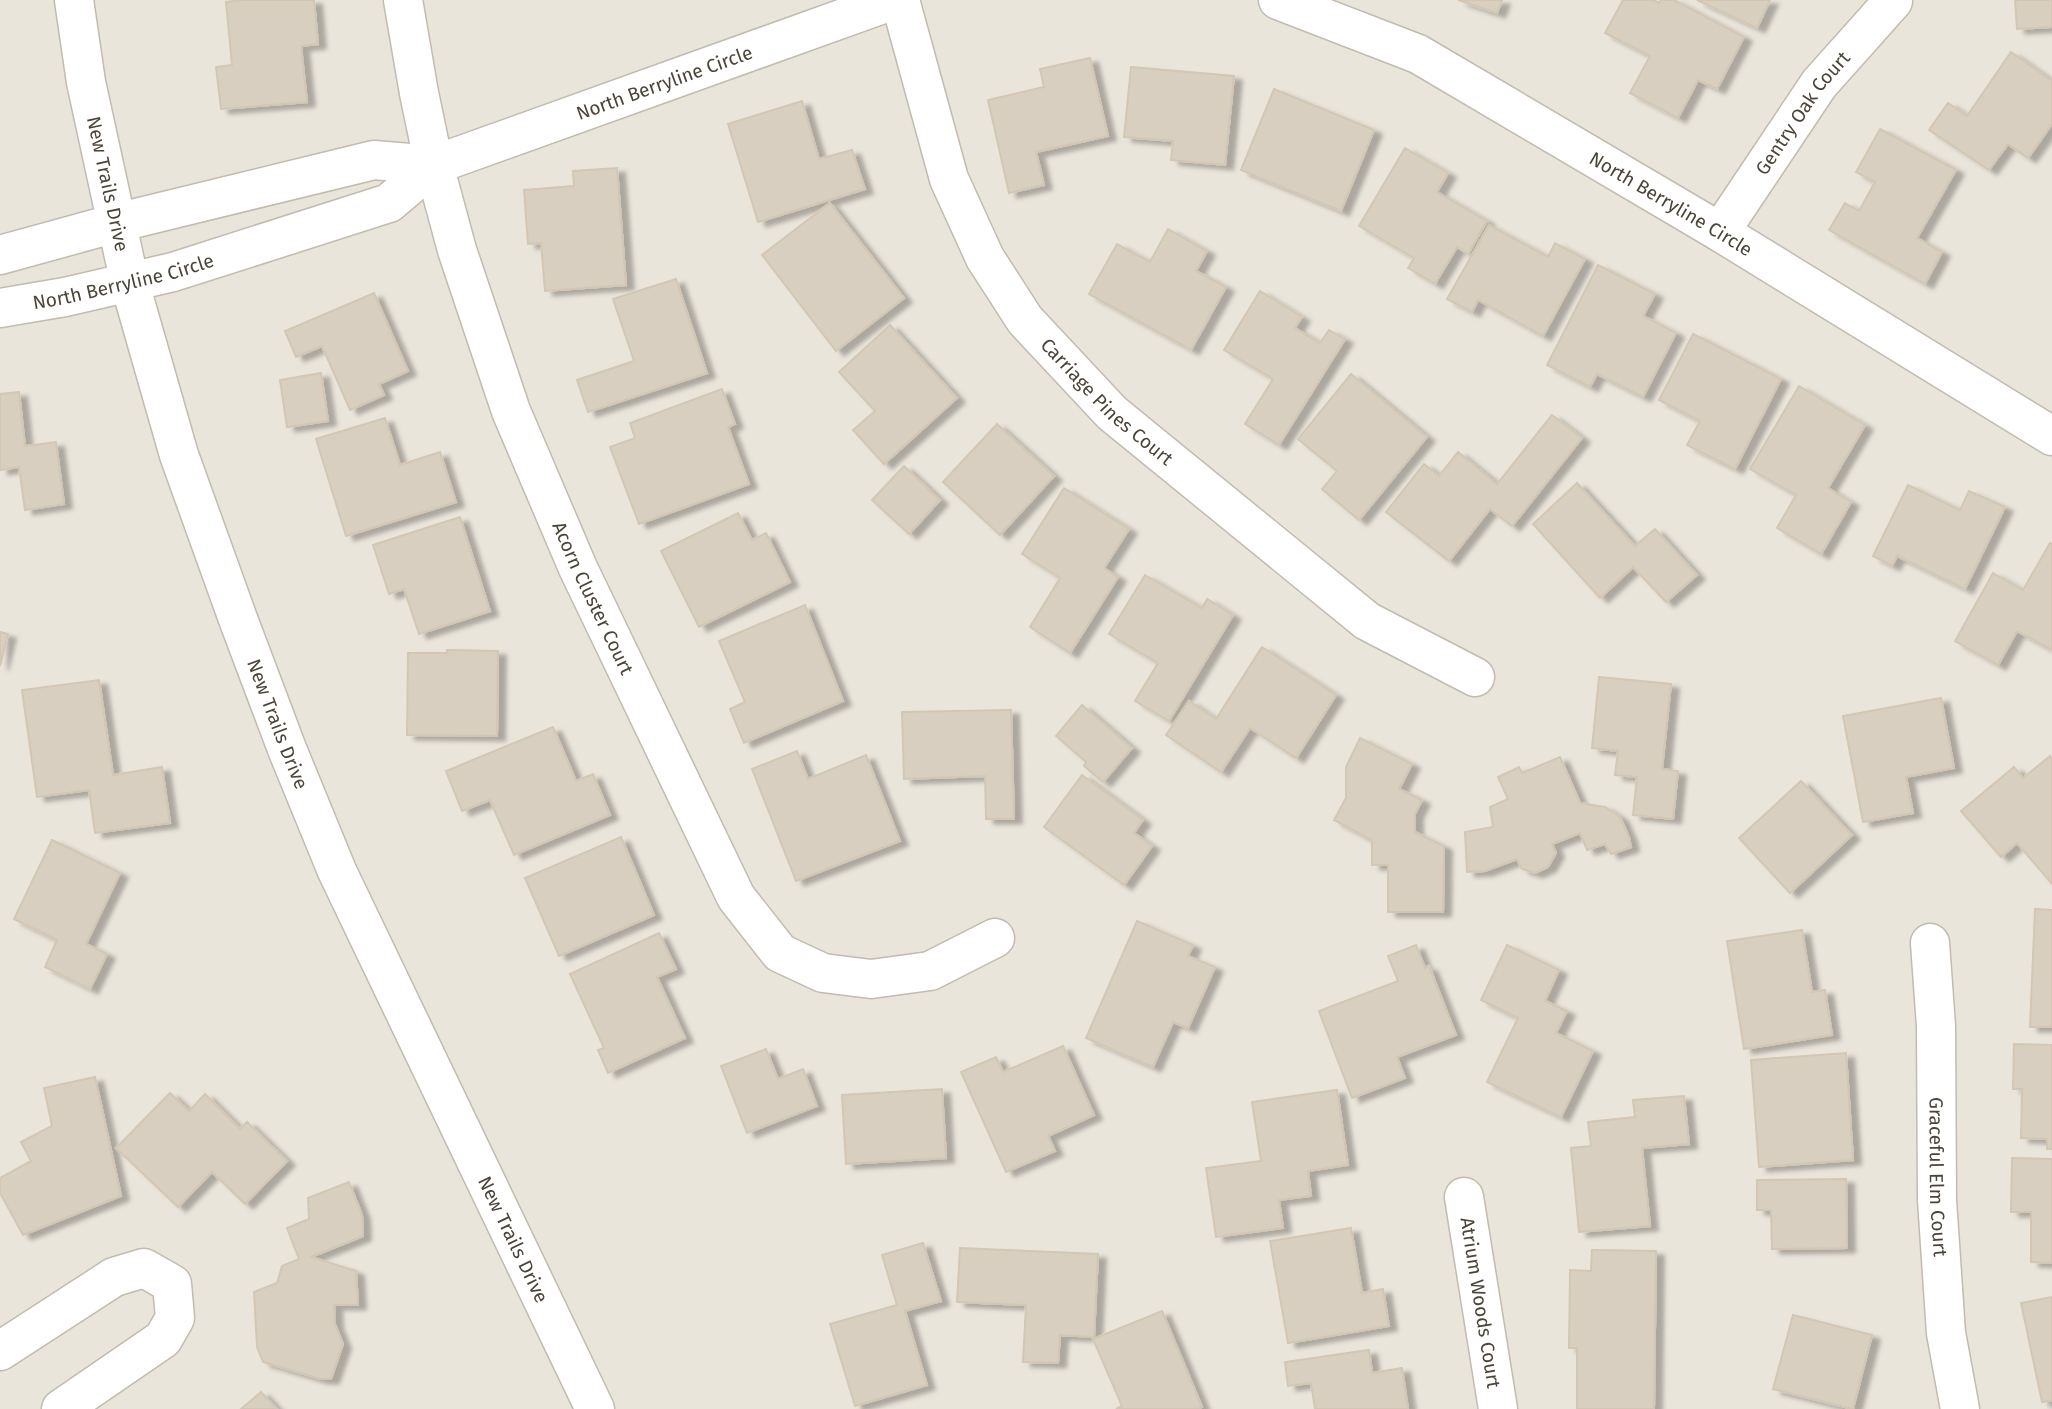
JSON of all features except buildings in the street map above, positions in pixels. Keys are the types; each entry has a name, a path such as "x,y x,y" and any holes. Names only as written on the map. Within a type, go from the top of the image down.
{"street":[{"name":"New Trails Drive","path":"74,0 86,82 130,284 184,467 287,749 337,871 595,1409"},
{"name":"Acorn Cluster Court","path":"403,0 434,165 457,250 510,411 578,568 736,897 780,953 823,973 871,979 930,971 995,939"},
{"name":"North Berryline Circle","path":"0,308 130,284 389,203 434,165 894,0"},
{"name":"Carriage Pines Court","path":"900,0 949,179 985,258 1025,320 1111,413 1367,621 1475,677"},
{"name":"North Berryline Circle","path":"1278,0 1349,12 1720,232 2052,436"},
{"name":"Gentry Oak Court","path":"1720,232 1819,84 1893,1"},
{"name":"North Berryline Circle","path":"0,255 116,223 374,160 434,165"},
{"name":"Graceful Elm Court","path":"1930,943 1936,1026 1937,1199 1946,1333 1960,1409"},
{"name":"Atrium Woods Court","path":"1464,1197 1498,1409"},
{"path":"0,1351 114,1277 144,1268 172,1284 175,1318 163,1339 61,1409"}],"shaded area":[{"path":"0,0 2052,0 2052,1409 0,1409"}]}
